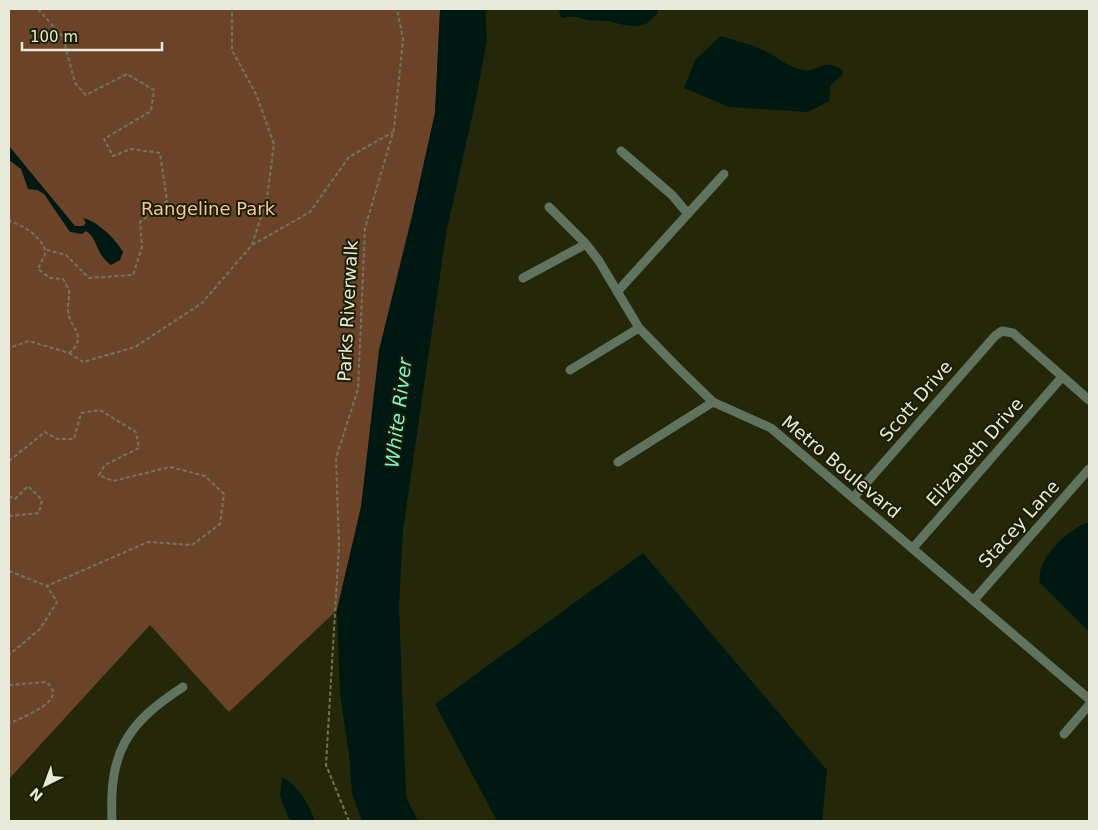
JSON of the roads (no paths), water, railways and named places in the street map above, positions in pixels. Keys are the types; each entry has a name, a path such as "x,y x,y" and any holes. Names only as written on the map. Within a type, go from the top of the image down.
{"street":[{"path":"621,151 672,195 688,214"},
{"path":"617,292 724,174"},
{"name":"Metro Boulevard","path":"549,207 586,244 599,261 639,328 713,402 771,428 1089,699"},
{"path":"523,278 586,244"},
{"path":"570,370 639,328"},
{"name":"Scott Drive","path":"853,498 995,336 1008,331 1013,333 1062,377"},
{"path":"1062,377 1089,400"},
{"name":"Elizabeth Drive","path":"913,548 1062,377"},
{"path":"618,462 713,402"},
{"name":"Stacey Lane","path":"974,600 1089,469"},
{"path":"112,821 111,797 121,748 136,724 154,706 182,687"},
{"path":"1064,734 1089,705"}],"water":[{"name":"White River","path":"440,9 485,9 487,39 476,99 446,234 403,530 399,605 406,797 418,821 362,821 352,794 349,755 340,694 337,610 361,507 379,350 435,113"},
{"path":"558,9 659,9 650,21 638,26 631,26 609,21 573,17 562,18"},
{"path":"721,36 761,49 787,64 803,70 829,65 842,70 843,74 830,86 829,101 808,112 729,107 684,88 695,60"},
{"path":"9,146 75,226 83,226 86,223 83,218 94,223 111,236 123,252 120,260 111,265 102,256 90,234 86,231 82,234 70,232 44,194 37,190 28,189 21,169 9,160"},
{"path":"1089,522 1089,632 1040,583 1040,574 1043,564 1055,546 1072,531"},
{"path":"643,553 827,770 822,821 497,821 435,704"},
{"path":"282,778 297,789 311,810 314,821 292,821 289,819 280,796"}],"park label":[{"name":"Rangeline Park","path":"208,209"}]}
